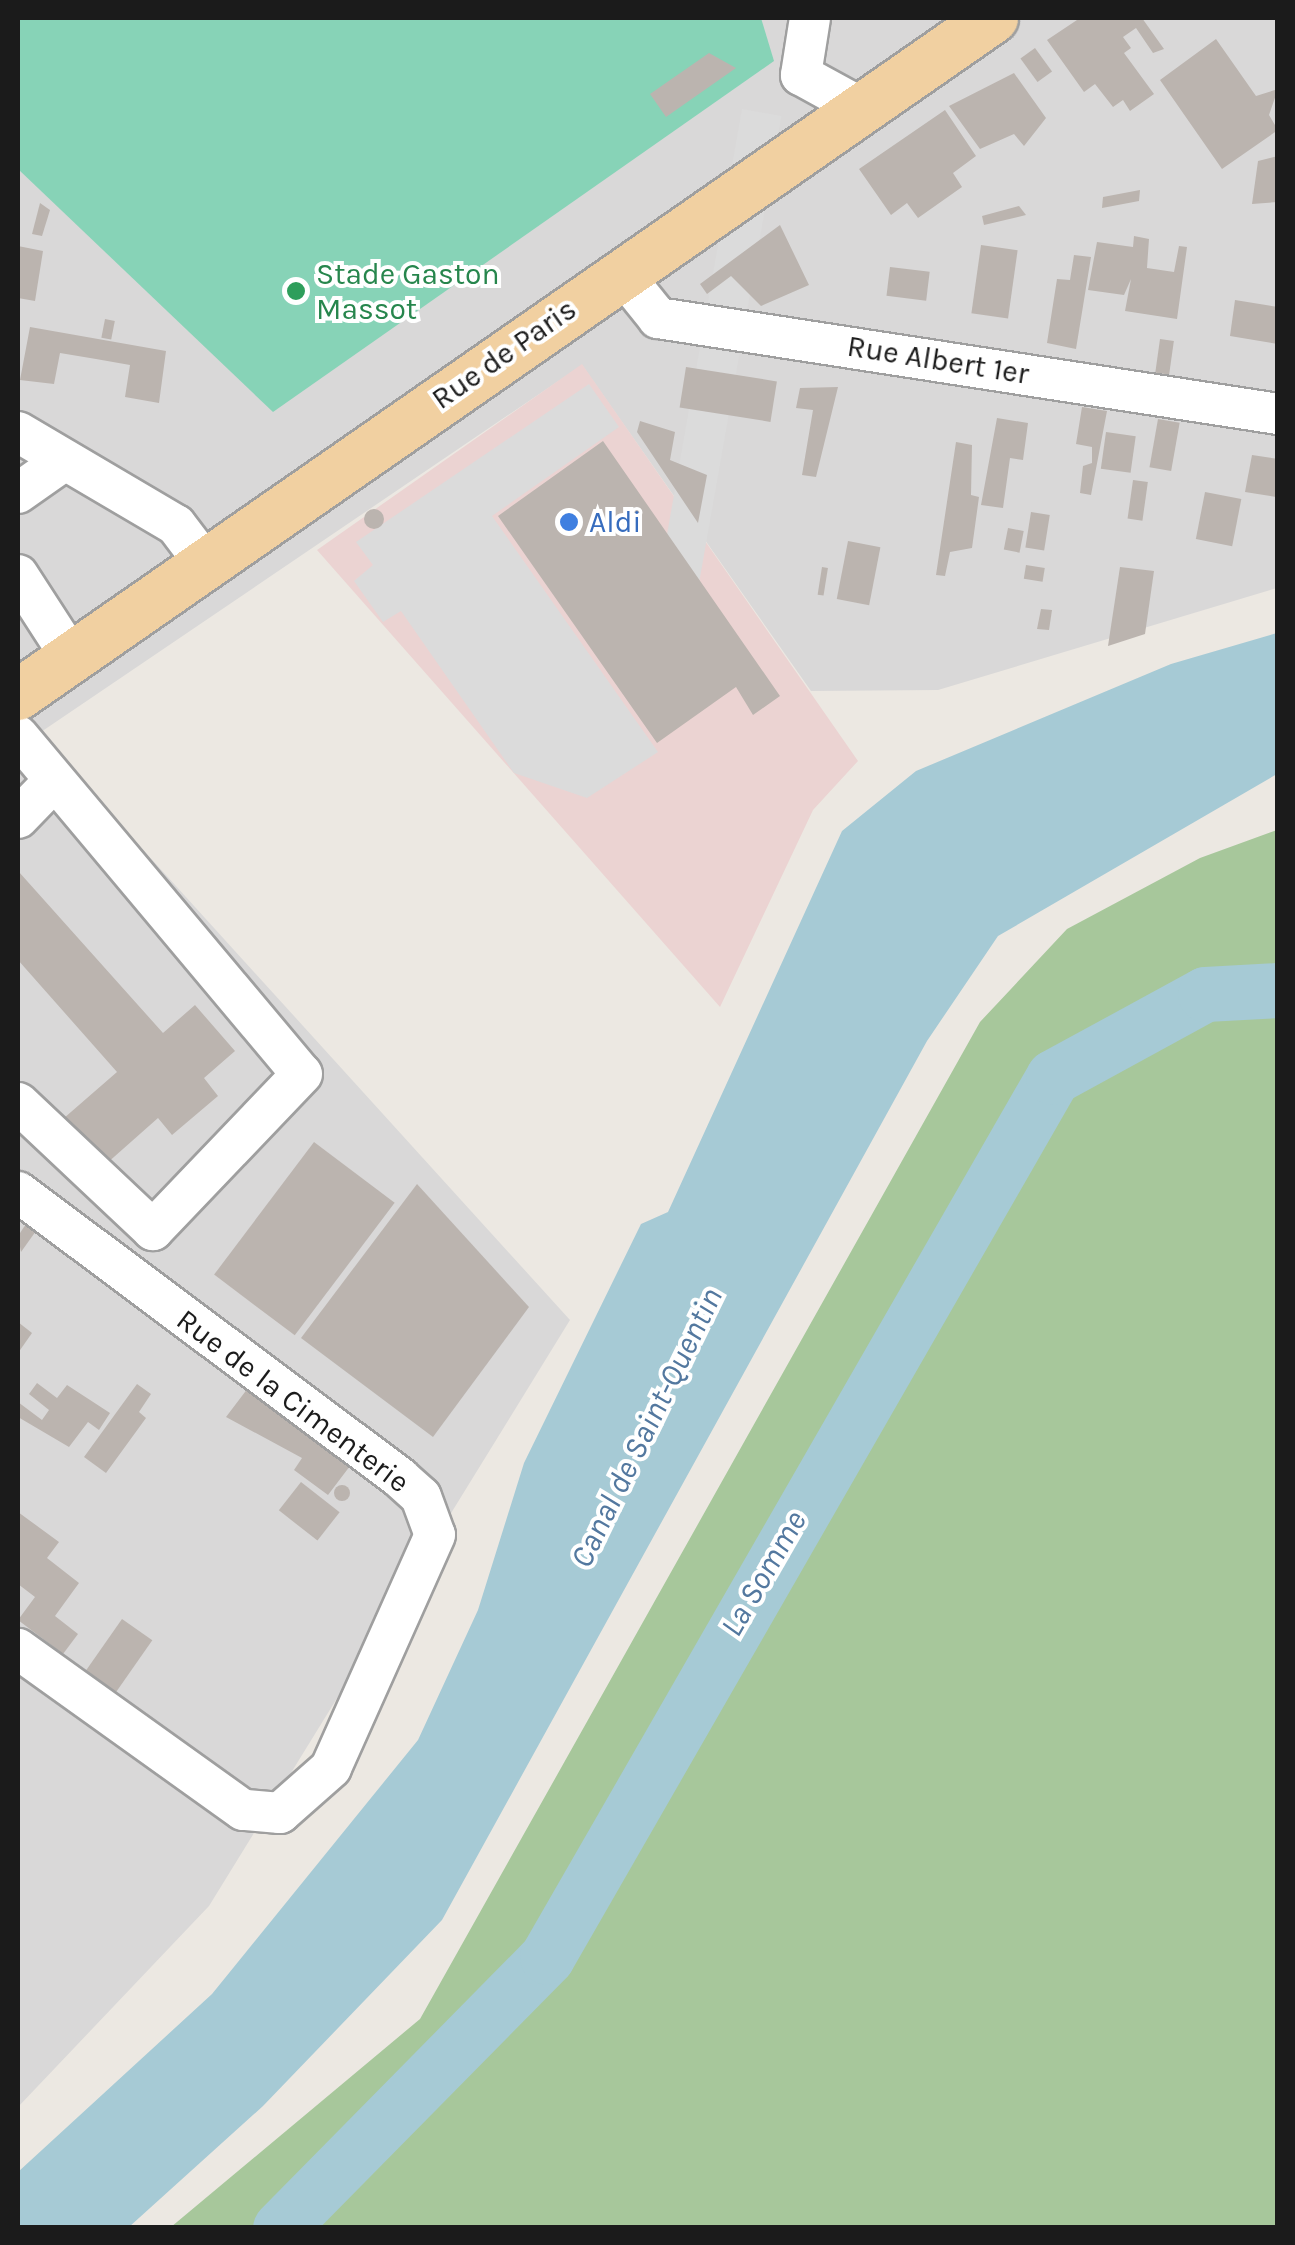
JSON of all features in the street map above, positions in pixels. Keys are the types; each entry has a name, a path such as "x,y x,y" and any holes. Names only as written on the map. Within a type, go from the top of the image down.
{"main road":[{"name":"Rue de Paris","path":"18,695 621,272 994,18"}],"street":[{"path":"810,18 802,75 863,109"},
{"name":"Rue Albert 1er","path":"621,272 658,318 1278,414"},
{"path":"18,432 176,524 204,562"},
{"path":"18,493 65,460"},
{"path":"18,575 70,657"},
{"path":"18,736 302,1074 153,1230 18,1103"},
{"path":"18,818 53,782"},
{"name":"Rue de la Cimenterie","path":"18,1192 400,1478 431,1514 435,1535 368,1698 331,1768 280,1813 243,1810 18,1648"}],"shaded area":[{"path":"18,18 1277,18 1277,588 938,690 811,691 582,365 38,734 570,1320 209,1906 18,2107"},
{"path":"742,109 781,116 697,594 658,587"},
{"path":"582,364 858,761 813,810 720,1007 317,550"},
{"path":"589,384 619,427 492,516 658,752 587,798 514,773 401,611 383,622 354,581 373,565 356,542"}],"green space":[{"name":"Stade Gaston Massot","path":"18,18 761,18 774,61 273,412 18,169"},
{"path":"1277,830 1277,2227 171,2227 420,2019 980,1022 1067,929 1200,858"}],"water":[{"name":"Canal de Saint-Quentin","path":"1277,633 1277,774 998,936 927,1041 442,1920 263,2106 129,2227 18,2227 18,2172 212,1994 418,1740 478,1610 524,1463 641,1224 668,1212 842,831 916,771 1171,664"}],"building":[{"path":"1080,18 1142,18 1164,49 1153,53 1136,28 1123,37 1131,48 1124,53 1154,94 1130,111 1123,100 1113,107 1095,84 1084,92 1047,40"},
{"path":"1216,39 1256,96 1278,89 1269,115 1278,130 1222,169 1160,80"},
{"path":"1035,48 1052,71 1037,82 1020,59"},
{"path":"709,53 736,68 666,117 650,94"},
{"path":"1014,73 1046,118 1024,146 1014,134 980,149 949,106"},
{"path":"945,110 976,156 953,173 962,187 918,218 907,203 891,215 859,169"},
{"path":"1278,156 1278,202 1252,204 1258,161"},
{"path":"1140,190 1139,201 1102,208 1103,197"},
{"path":"40,203 50,210 42,236 32,234"},
{"path":"1019,206 1026,215 984,225 982,216"},
{"path":"780,225 809,285 761,306 731,276 707,294 700,284"},
{"path":"1134,236 1149,239 1147,268 1174,272 1179,246 1187,247 1177,319 1125,311 1131,279 1124,295 1088,290 1097,242 1133,247"},
{"path":"981,245 1018,250 1008,318 971,313"},
{"path":"18,246 43,251 35,301 18,298"},
{"path":"1074,255 1091,257 1076,349 1047,343 1057,279 1070,280"},
{"path":"890,267 930,272 926,301 886,296"},
{"path":"1235,300 1278,307 1278,344 1230,336"},
{"path":"105,319 115,321 111,340 101,338"},
{"path":"30,327 166,351 159,403 125,397 130,365 60,353 54,384 20,380"},
{"path":"1160,339 1174,341 1169,375 1155,373"},
{"path":"686,367 777,381 770,422 680,407"},
{"path":"838,387 816,477 802,475 813,410 796,408 800,388"},
{"path":"1082,407 1107,411 1091,495 1080,493 1083,466 1092,463 1092,447 1076,444"},
{"path":"997,418 1028,423 1023,460 1010,458 1003,508 981,505"},
{"path":"1158,419 1180,423 1171,471 1149,467"},
{"path":"640,421 675,432 670,460 707,475 698,523 637,432"},
{"path":"1106,432 1136,436 1131,473 1101,469"},
{"path":"603,441 780,696 753,715 736,687 657,743 498,516"},
{"path":"956,442 972,445 971,495 979,497 972,548 950,552 945,576 936,575"},
{"path":"1252,455 1278,459 1276,497 1245,492"},
{"path":"1133,480 1148,482 1142,521 1128,519"},
{"path":"1205,492 1241,499 1232,546 1196,539"},
{"path":"370,509 378,509 384,519 378,529 370,529 364,523 364,515"},
{"path":"1031,512 1050,515 1044,551 1025,548"},
{"path":"1008,528 1024,531 1020,553 1004,550"},
{"path":"848,541 880,547 869,605 837,599"},
{"path":"1026,565 1045,568 1043,582 1024,579"},
{"path":"822,567 828,568 824,596 818,595"},
{"path":"1120,567 1154,571 1145,634 1108,646"},
{"path":"1041,609 1052,610 1049,630 1037,629"},
{"path":"19,872 163,1033 195,1005 235,1051 204,1078 218,1096 172,1135 158,1118 97,1172 56,1125 117,1072 18,960"},
{"path":"314,1142 395,1203 295,1335 214,1275"},
{"path":"417,1184 529,1307 433,1437 301,1338"},
{"path":"26,1224 36,1231 21,1252 18,1236"},
{"path":"18,1322 32,1333 18,1353"},
{"path":"37,1383 57,1398 67,1385 110,1413 99,1430 88,1422 69,1447 18,1417 18,1402 42,1420 49,1410 29,1394"},
{"path":"137,1384 151,1394 139,1412 146,1418 106,1473 84,1457"},
{"path":"248,1388 350,1466 328,1495 294,1470 302,1458 226,1417"},
{"path":"301,1482 340,1512 317,1541 279,1510"},
{"path":"342,1485 350,1493 342,1501 334,1493"},
{"path":"18,1512 59,1542 47,1558 79,1583 55,1616 78,1634 63,1654 18,1620 35,1597 18,1584"},
{"path":"122,1619 152,1640 116,1693 85,1671"}],"waterway":[{"name":"La Somme","path":"280,2228 547,1957 1053,1077 1205,994 1278,990"}],"place":[{"name":"Stade Gaston Massot","path":"296,291"},
{"name":"Aldi","path":"569,522"}]}
